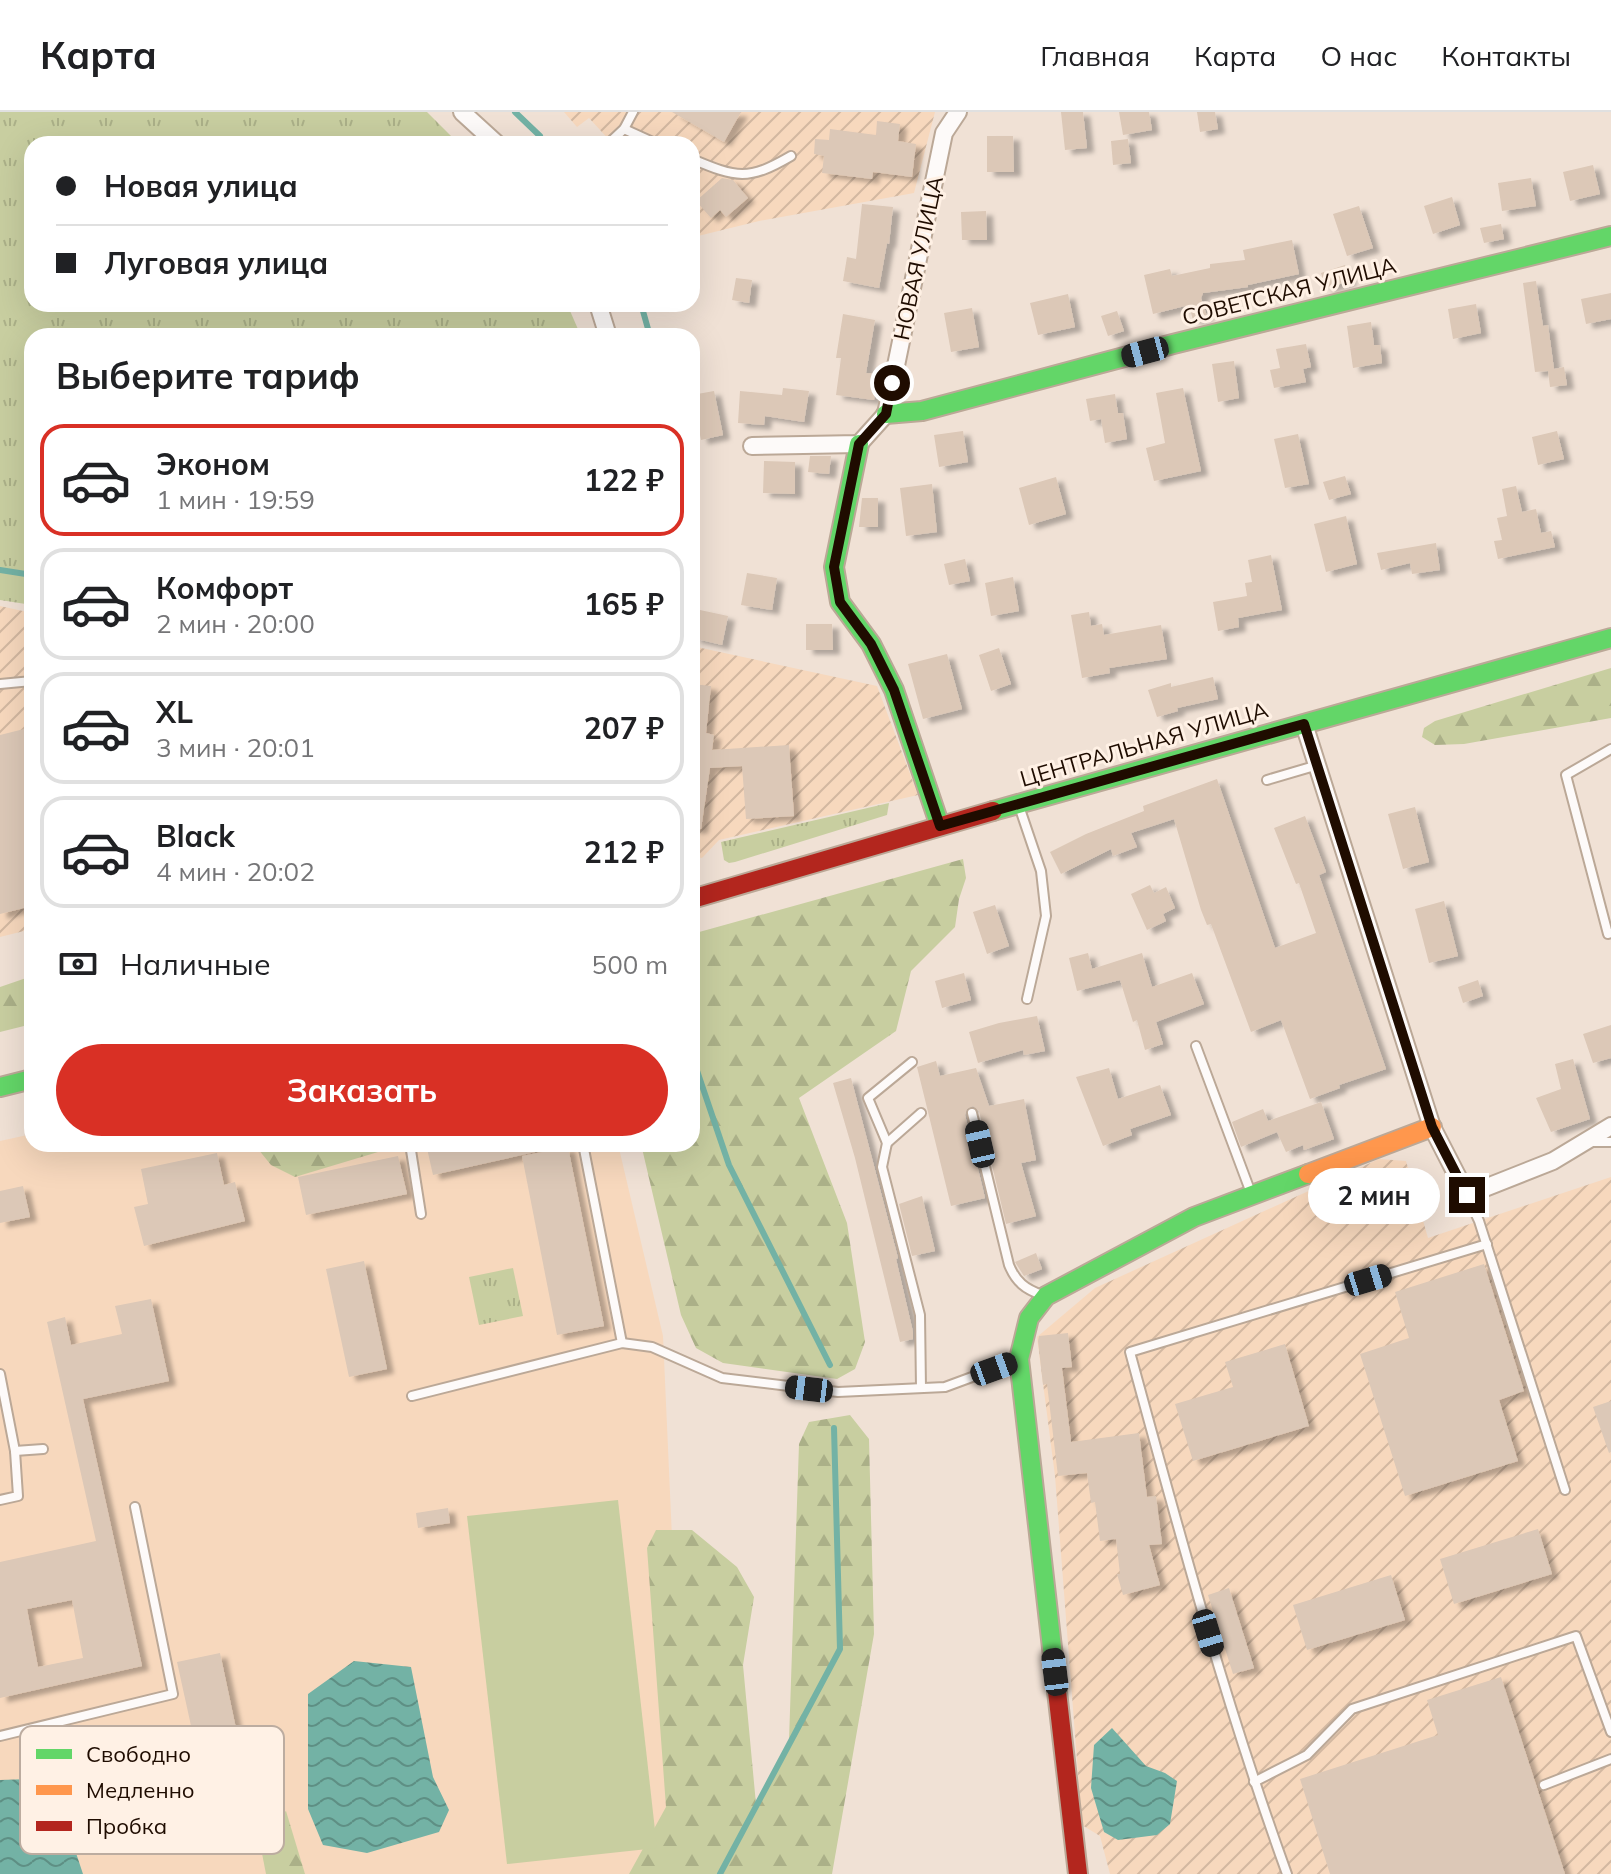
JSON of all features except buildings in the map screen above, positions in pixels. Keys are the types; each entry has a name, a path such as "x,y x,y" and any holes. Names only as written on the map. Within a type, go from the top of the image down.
{"street":[{"path":"462,112 488,136"},
{"name":"НОВАЯ УЛИЦА","path":"886,414 944,133 958,112"},
{"name":"СОВЕТСКАЯ УЛИЦА","path":"886,414 922,411 1173,344 1611,236"},
{"path":"886,414 859,444 834,567 840,602 871,644 894,690 940,826"},
{"path":"752,446 859,444"},
{"name":"ЦЕНТРАЛЬНАЯ УЛИЦА","path":"700,897 940,826 1611,638"},
{"path":"1304,724 1432,1127 1467,1195 1553,1161 1611,1126"},
{"path":"0,1087 24,1081"},
{"path":"1078,1874 1019,1359 1029,1318 1046,1296 1070,1281 1194,1217 1432,1127"}],"lane":[{"path":"617,136 633,112"},
{"path":"624,129 639,136"},
{"path":"700,162 741,175 763,172 791,156"},
{"path":"0,684 24,682"},
{"path":"1611,749 1566,775 1608,934 1611,933"},
{"path":"1267,780 1318,765"},
{"path":"1018,804 1041,871 1046,916 1027,999"},
{"path":"1196,1046 1251,1193"},
{"path":"912,1062 868,1098 887,1143 882,1167 920,1315 921,1388"},
{"path":"887,1143 921,1113"},
{"path":"972,1113 1015,1280 1029,1291 1046,1296"},
{"path":"1583,1142 1611,1142"},
{"path":"411,1152 421,1214"},
{"path":"585,1152 622,1343"},
{"path":"1467,1195 1487,1244 1565,1490"},
{"path":"1287,1874 1254,1782 1199,1603 1130,1352 1487,1244"},
{"path":"412,1396 622,1343 652,1347 722,1378 838,1392 945,1387 1019,1359"},
{"path":"0,1374 15,1451 18,1496 0,1500"},
{"path":"15,1451 43,1449"},
{"path":"41,1726 173,1694 135,1507"},
{"path":"1254,1782 1307,1755 1352,1709 1576,1636 1608,1716 1611,1732"},
{"path":"0,1736 20,1731"},
{"path":"1544,1785 1611,1759"}],"shaded area":[{"path":"564,112 935,112 914,193 759,221 700,236 700,136 606,136 589,118 577,127"},
{"path":"0,606 24,611 24,931 0,937"},
{"path":"700,648 877,686 918,795 719,840 702,858"},
{"path":"24,1136 24,1152 620,1152 663,1336 687,1874 0,1874 0,1141"},
{"path":"1379,1159 1406,1161 1428,1238 1611,1177 1611,1874 1110,1874 1100,1836 1082,1825 1055,1476 1037,1337 1095,1288"}],"green space":[{"path":"0,112 427,112 451,136 24,136 24,312 570,312 578,328 24,328 24,604 0,600"},
{"path":"1611,668 1611,718 1464,744 1435,745 1422,737 1424,728 1435,721"},
{"path":"889,803 887,815 735,862 724,860 721,842"},
{"path":"963,859 966,878 955,927 911,971 896,1031 799,1098 847,1223 865,1342 855,1369 837,1379 723,1363 696,1348 681,1315 643,1152 700,1152 700,932"},
{"path":"24,979 24,1026 0,1032 0,987"},
{"path":"260,1152 378,1152 295,1177 271,1165"},
{"path":"513,1268 523,1316 479,1325 469,1277"},
{"path":"850,1415 869,1439 874,1634 832,1874 629,1874 666,1807 647,1548 656,1530 692,1530 737,1567 754,1597 743,1665 756,1804 789,1740 799,1444 809,1422"},
{"path":"618,1500 657,1848 507,1864 467,1516"},
{"path":"286,1811 305,1874 266,1874 262,1854 284,1854"}],"water":[{"path":"354,1661 411,1667 433,1777 449,1810 439,1832 367,1853 323,1845 308,1809 308,1694"},
{"path":"1112,1728 1146,1766 1177,1781 1170,1824 1157,1835 1118,1840 1104,1832 1091,1788 1094,1745"},
{"path":"20,1779 20,1854 76,1854 83,1874 0,1874 0,1780"}],"waterway":[{"path":"515,112 540,136"},
{"path":"643,312 648,328"},
{"path":"0,570 24,574"},
{"path":"700,1080 729,1165 830,1365"},
{"path":"720,1874 840,1649 834,1428"}],"traffic: fast":[{"path":"886,414 922,411 1173,344 1611,236"},
{"path":"859,444 834,567 840,602 871,644 894,690 940,826"},
{"path":"993,811 1611,638"},
{"path":"0,1087 24,1081"},
{"path":"1055,1674 1019,1359 1029,1318 1046,1296 1194,1217 1308,1174"}],"traffic: slow":[{"path":"1308,1174 1432,1127"}],"traffic: jam":[{"path":"700,897 993,811"},
{"path":"1055,1674 1078,1874"}],"route":[{"path":"892,383 886,414 859,444 834,567 840,602 871,644 894,690 940,826 1304,724 1432,1127 1467,1195"}]}
